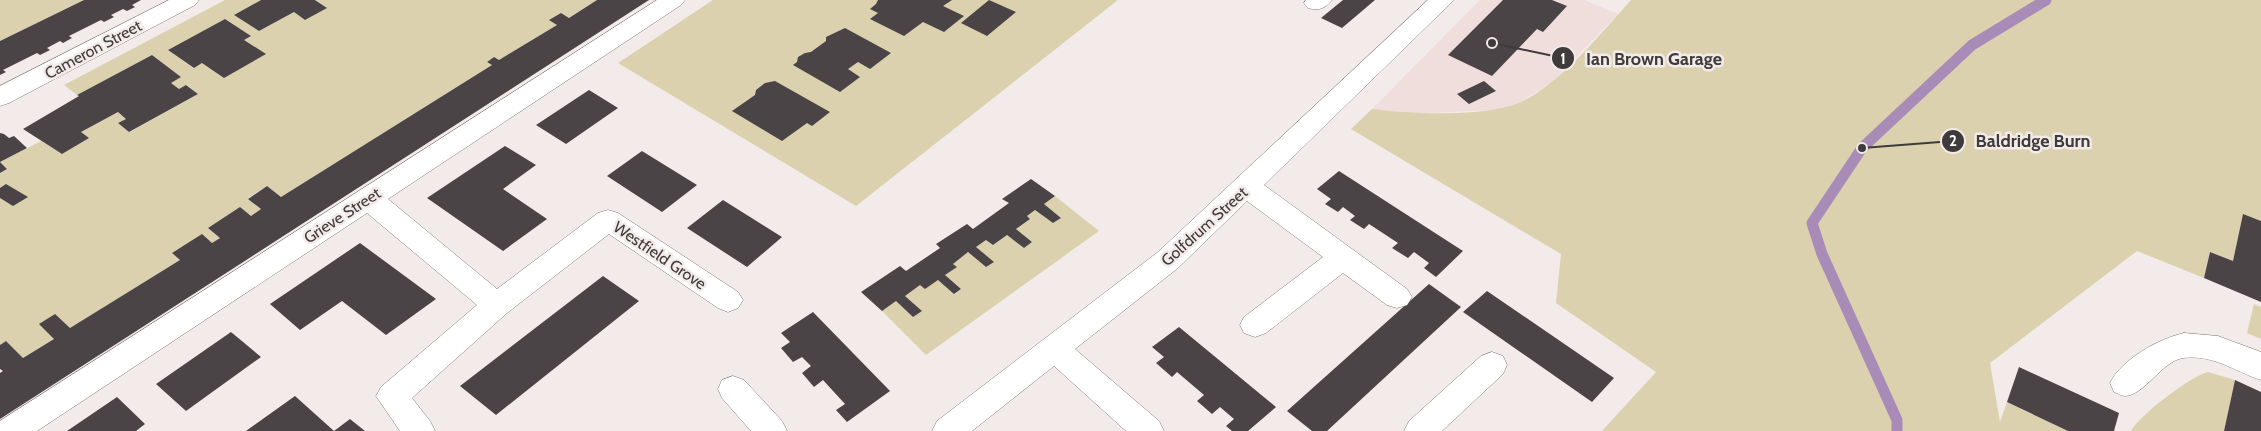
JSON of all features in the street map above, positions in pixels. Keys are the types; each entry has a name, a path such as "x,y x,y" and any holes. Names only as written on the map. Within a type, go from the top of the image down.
{"street":[{"name":"Cameron Street","path":"0,97 187,0"},
{"name":"Grieve Street","path":"11,431 672,0"},
{"name":"Golfdrum Street","path":"948,431 1168,260 1442,0"},
{"path":"1247,187 1398,297"},
{"path":"368,198 497,305"},
{"name":"Westfield Grove","path":"419,431 392,396 497,305 608,220 728,300"},
{"path":"1255,325 1343,257"},
{"path":"2125,383 2171,348 2209,345 2242,357 2261,367"},
{"path":"1055,349 1148,431"},
{"path":"1420,431 1492,365"},
{"path":"733,389 771,431"}],"shaded area":[{"path":"0,0 84,0 0,41"},
{"path":"225,0 261,0 234,15 259,31 294,12 305,20 326,8 316,0 597,0 569,18 561,13 550,20 557,25 499,60 494,57 487,62 492,65 281,197 267,186 248,198 261,209 251,216 240,208 208,228 220,238 212,243 202,235 172,253 180,260 70,328 40,324 54,339 23,358 6,341 0,345 0,173 7,169 0,162 41,141 62,154 88,138 81,132 118,112 126,119 118,123 130,132 198,94 187,85 179,89 171,83 181,77 152,55 77,95 64,85","holes":["225,19 251,36 193,68 168,50"]},
{"path":"713,0 1118,0 856,206 618,63"},
{"path":"1480,0 1584,0 1618,14 1553,81 1517,104 1495,110 1407,114 1372,109"},
{"path":"1631,0 2261,0 2261,221 2243,215 2233,261 2210,252 2204,278 2137,251 1990,363 2000,422 2007,402 2068,431 1602,431 1656,372 1556,303 1561,254 1351,129 1372,109 1425,113 1465,113 1516,104 1547,86 1562,73"},
{"path":"1055,196 1099,231 926,355 882,311 896,301 913,317 921,310 905,296 920,285 938,280 955,294 961,289 945,275 956,267 953,264 968,252 986,267 993,262 976,247 986,240 993,245 1007,235 1024,248 1032,242 1016,229 1030,219 1027,216 1035,210 1053,223 1061,218 1044,204"},
{"path":"2254,304 2261,307 2261,339 2247,333"},
{"path":"2208,372 2235,380 2224,431 2131,431 2144,416 2166,397 2189,381"}],"building":[{"path":"84,0 141,0 132,5 135,7 127,11 123,9 111,15 114,17 104,22 101,20 69,36 72,38 63,43 60,41 47,48 50,50 40,55 37,53 3,70 6,72 0,75 0,41"},
{"path":"261,0 315,0 327,8 305,20 294,12 259,31 234,15"},
{"path":"597,0 649,0 0,419 0,373 3,371 0,369 0,345 6,341 23,358 54,339 39,324 55,314 70,328 180,260 172,253 202,234 212,243 220,238 208,228 240,207 251,216 261,209 248,199 267,186 281,197 492,65 487,62 494,57 499,60 557,25 549,20 561,13 569,18"},
{"path":"878,0 952,0 943,6 964,16 944,32 923,22 904,36 870,19 878,13 870,9"},
{"path":"989,0 1016,12 987,36 961,23"},
{"path":"1343,0 1375,0 1342,28 1321,18"},
{"path":"1503,0 1552,0 1567,6 1543,32 1537,29 1492,76 1448,55"},
{"path":"225,19 251,36 244,40 266,54 224,78 202,63 194,68 168,50"},
{"path":"845,28 891,53 870,69 858,62 848,69 860,77 840,92 793,65 797,62 798,57 811,52 826,41 826,37"},
{"path":"152,55 181,77 171,83 179,89 186,85 198,94 129,132 118,123 126,119 118,112 81,132 89,138 62,154 23,129 79,96 77,95"},
{"path":"775,81 830,112 812,126 807,123 782,141 732,111 755,95 756,90 765,83"},
{"path":"1484,81 1496,91 1469,104 1457,94"},
{"path":"589,90 618,108 566,144 536,125"},
{"path":"0,133 9,138 14,136 27,148 0,162"},
{"path":"505,146 536,165 503,189 547,219 503,251 427,198"},
{"path":"642,151 697,185 662,212 607,176"},
{"path":"0,162 7,169 0,173"},
{"path":"1339,171 1463,251 1436,277 1424,268 1429,263 1414,252 1408,258 1392,248 1398,243 1369,224 1364,229 1350,220 1355,216 1343,207 1338,212 1325,204 1331,199 1317,189"},
{"path":"1031,179 1055,196 1044,204 1061,218 1053,223 1035,210 1027,216 1030,219 1016,229 1032,242 1024,248 1007,235 993,245 986,240 976,247 994,262 986,267 968,252 953,264 957,267 945,275 961,289 954,294 938,280 925,289 920,285 905,296 922,311 913,317 896,301 882,311 861,292 900,266 906,271 940,248 936,244 967,224 973,229 1009,203 1002,199"},
{"path":"6,184 28,197 13,206 0,198 0,188"},
{"path":"723,200 782,237 747,267 687,228"},
{"path":"2243,214 2261,221 2261,302 2204,278 2210,252 2233,261"},
{"path":"360,243 436,299 386,335 342,301 300,330 270,304"},
{"path":"603,276 639,301 496,415 460,386"},
{"path":"1429,284 1461,307 1327,431 1312,431 1287,411"},
{"path":"1487,291 1614,378 1592,402 1463,312"},
{"path":"813,312 890,391 847,422 836,410 845,404 823,380 814,387 802,373 811,366 802,357 793,362 781,348 790,342 781,333"},
{"path":"1179,327 1276,407 1248,431 1232,431 1226,426 1234,419 1220,407 1212,414 1197,401 1204,395 1177,372 1172,377 1156,363 1164,357 1152,347"},
{"path":"231,332 261,357 186,411 156,384"},
{"path":"2019,367 2119,413 2114,431 2068,431 2007,402"},
{"path":"2235,380 2261,392 2261,431 2224,431"},
{"path":"295,396 334,431 246,431"},
{"path":"117,397 145,424 136,431 67,431"},
{"path":"350,419 365,431 334,431"}],"waterway":[{"path":"1897,431 1897,420 1822,254 1812,223 1862,148 1972,45 2046,0"}],"place":[{"name":"Ian Brown Garage","path":"1492,43"},
{"name":"Baldridge Burn","path":"1862,148"}]}
